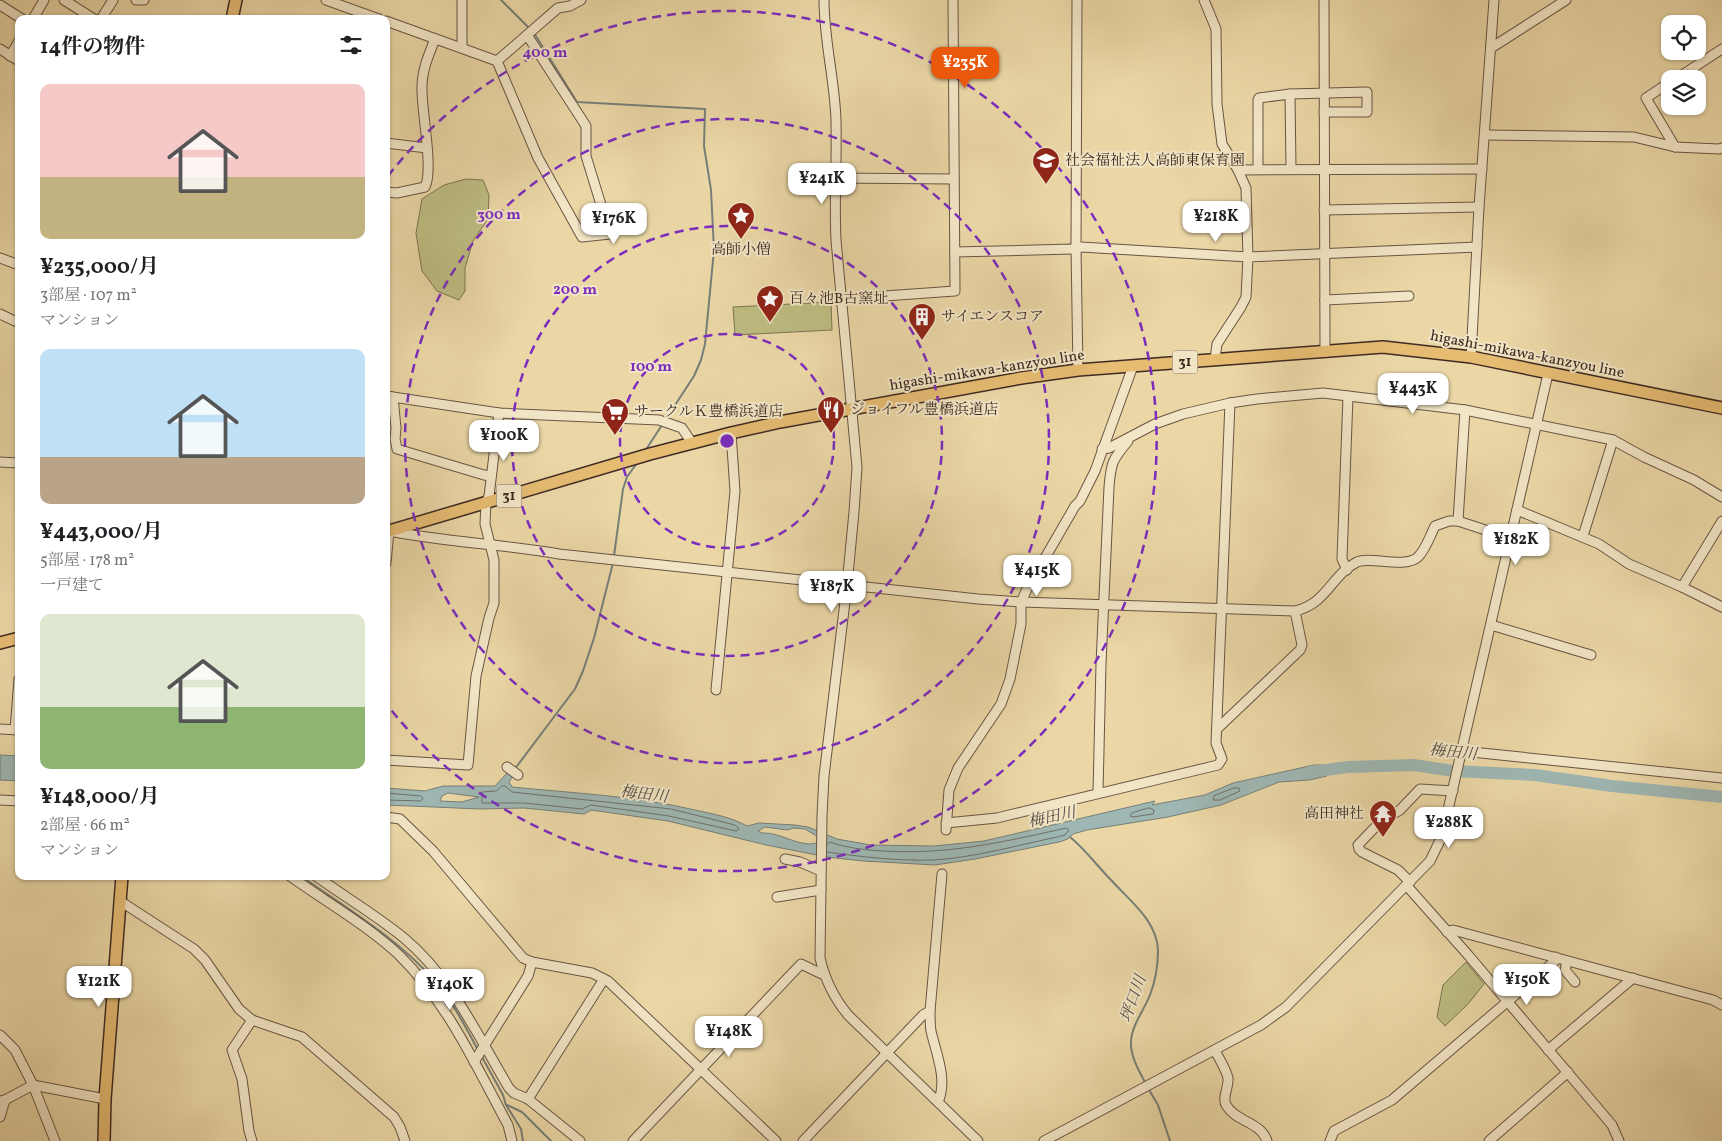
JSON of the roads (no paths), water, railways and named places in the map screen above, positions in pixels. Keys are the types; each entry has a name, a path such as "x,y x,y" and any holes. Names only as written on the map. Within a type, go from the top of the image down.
{"main road":[{"path":"233,15 236,0"},
{"name":"higashi-mikawa-kanzyou line","path":"390,530 632,461 650,454 731,433 780,422 1021,378 1078,370 1383,347 1471,357 1722,408"},
{"path":"0,643 15,639"},
{"path":"104,1141 105,1099 122,880"}],"street":[{"path":"35,15 44,0"},
{"path":"64,0 88,15"},
{"path":"104,15 113,0"},
{"path":"136,0 144,0"},
{"path":"326,0 368,15"},
{"path":"462,0 462,48"},
{"path":"497,61 558,8 570,6 581,0"},
{"path":"824,0 826,40 836,123 834,206 857,467 847,585 824,776 820,958 824,975 840,1005 978,1141"},
{"path":"842,299 955,291 953,0"},
{"path":"1077,0 1076,248 1078,370"},
{"path":"1204,0 1216,29 1217,104 1222,144 1238,170 1246,188 1248,257 1246,297 1216,344 1215,359"},
{"path":"1324,0 1325,352"},
{"path":"1471,357 1479,207 1494,0"},
{"path":"1490,48 1566,0"},
{"path":"0,6 15,15"},
{"path":"390,22 497,61 538,158 582,237 610,234 586,156 586,126 530,32"},
{"path":"390,192 396,193 425,186 428,181 422,87 424,68 435,39"},
{"path":"10,56 15,48"},
{"path":"1690,70 1722,49"},
{"path":"0,50 15,59"},
{"path":"1661,88 1646,98 1675,147"},
{"path":"1258,169 1259,98 1290,94 1367,92 1367,112 1324,112"},
{"path":"1290,94 1292,169"},
{"path":"1485,135 1634,137 1675,147 1722,148"},
{"path":"390,143 427,148"},
{"path":"1238,170 1482,169"},
{"path":"834,178 953,178"},
{"path":"1324,210 1479,207"},
{"path":"956,252 1076,248 1248,257 1477,247"},
{"path":"0,258 15,264"},
{"path":"1325,300 1409,296"},
{"path":"0,314 15,321"},
{"path":"1133,366 1095,471 1080,501 1074,506 1021,602 1021,624 1010,679 1001,704 958,768 949,790 946,826 996,818 1218,765 1222,759 1216,743 1230,403"},
{"path":"1044,1141 1261,1025 1286,1007 1430,861 1442,836 1548,374"},
{"path":"1102,449 1109,448 1155,424 1183,414 1257,399 1323,394 1466,410 1613,440 1722,496"},
{"path":"1346,570 1342,559 1348,396"},
{"path":"491,476 397,449 395,439 396,428 390,397 499,413 660,420 682,428 692,443"},
{"path":"1458,521 1466,410"},
{"path":"390,760 468,765 476,676 494,603 494,560 485,524 486,503 489,496 499,413"},
{"path":"716,690 729,572 735,491 731,433"},
{"path":"1098,793 1106,524 1110,466 1114,457 1131,436"},
{"path":"1583,536 1613,440"},
{"path":"0,462 15,463"},
{"path":"1517,510 1583,536 1629,564 1722,607"},
{"path":"390,532 559,554 1021,602 1294,612 1314,604 1346,570 1359,561 1397,562 1412,560 1418,556 1435,526 1449,521 1458,521 1510,538"},
{"path":"1682,587 1722,522"},
{"path":"1217,729 1300,650 1302,645 1294,612"},
{"path":"1491,625 1591,655"},
{"path":"0,729 15,730"},
{"path":"1462,752 1722,778"},
{"path":"507,767 518,775"},
{"path":"1452,791 1420,789 1400,810 1381,821 1358,845 1359,849 1398,870 1447,932 1568,1072 1612,1126 1619,1141"},
{"path":"0,800 15,801"},
{"path":"390,818 400,819 434,851 523,958 532,962 592,973 604,978 776,1141"},
{"path":"785,859 800,862 821,871"},
{"path":"938,1102 942,1071 931,1029 930,1011 942,874"},
{"path":"296,880 373,934 398,954 414,971 444,1008 508,1125 512,1141"},
{"path":"322,880 405,938 425,958 442,977 509,1088 514,1093 528,1099 580,1141"},
{"path":"777,897 821,890"},
{"path":"120,901 194,950 204,960 239,1010 252,1020 302,1037 394,1117 405,1141"},
{"path":"1447,932 1453,930 1713,1000 1722,1005"},
{"path":"1330,1141 1334,1131 1392,1100 1555,961 1556,958"},
{"path":"1567,961 1565,970 1575,982"},
{"path":"474,1062 528,976 532,962"},
{"path":"633,1141 801,964 824,975"},
{"path":"528,1099 604,978"},
{"path":"1548,1050 1633,978"},
{"path":"803,1141 923,1014 930,1011"},
{"path":"252,1020 232,1050 242,1079 249,1132 252,1141"},
{"path":"0,1035 15,1050 33,1085 55,1141"},
{"path":"1215,1050 1227,1073 1226,1105 1232,1112 1260,1129 1267,1141"},
{"path":"1489,1141 1568,1072"},
{"path":"0,1117 2,1101 33,1085 105,1099"}],"water":[{"path":"0,755 15,756 15,781 0,780"},
{"path":"1314,765 1325,765 1327,776 1309,780 1279,782 1221,805 1168,817 1087,830 1073,834 1068,839 1059,842 935,865 827,857 766,845 668,821 591,810 584,814 524,808 480,809 390,805 390,788 425,791 443,786 495,786 508,772 513,776 509,782 512,787 650,801 722,816 747,826 759,823 795,825 808,827 837,839 871,845 934,846 984,841 1155,801 1152,805 1205,795 1233,783","holes":["448,793 479,797 462,802 440,801 442,796","765,827 787,830 794,828 805,829 825,841 811,844 803,843 758,831"]}],"waterway":[{"path":"501,0 529,28"},
{"path":"534,33 577,102 705,109 704,146 711,190 714,250 705,344 694,376 666,419"},
{"path":"645,451 662,425"},
{"path":"614,556 623,489 627,477 637,463"},
{"path":"514,770 575,689 594,638 613,563"},
{"name":"梅田川","path":"1311,772 1348,767 1414,765 1453,771 1535,775 1612,786 1722,797"},
{"name":"坪口川","path":"1070,837 1134,904 1153,930 1158,950 1156,973 1150,995 1134,1029 1131,1041 1133,1058 1146,1084"},
{"path":"307,880 387,936 419,964 433,979 458,1013 478,1050"},
{"path":"482,1057 503,1095 506,1105 521,1129 523,1141"},
{"name":"坪口川","path":"1148,1088 1158,1105 1170,1141"},
{"path":"507,1105 522,1112 551,1141"}],"place":[{"name":"社会福祉法人高師東保育園","path":"1046,185"},
{"name":"高師小僧","path":"741,240"},
{"name":"百々池B古窯址","path":"770,323"},
{"name":"サイエンスコア","path":"922,341"},
{"name":"ジョイフル豊橋浜道店","path":"831,434"},
{"name":"サークルＫ豊橋浜道店","path":"615,436"},
{"name":"高田神社","path":"1383,838"}]}
